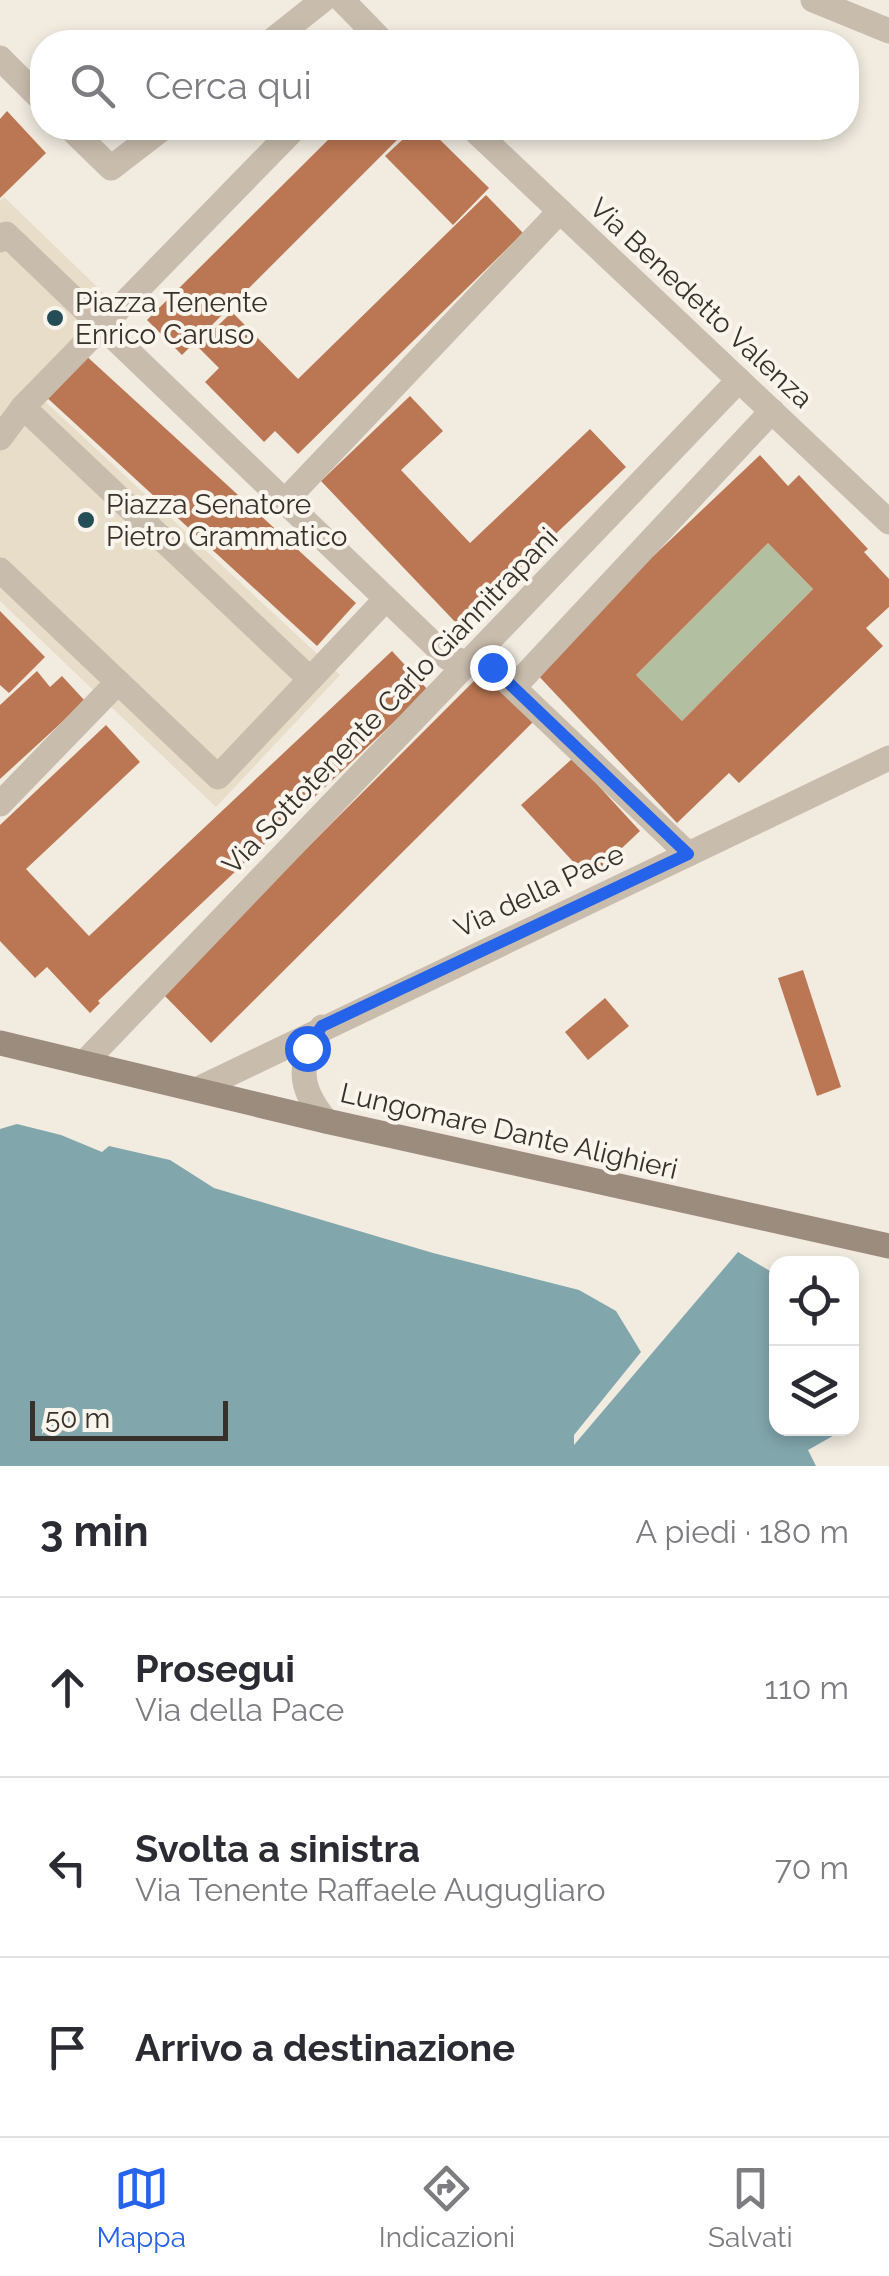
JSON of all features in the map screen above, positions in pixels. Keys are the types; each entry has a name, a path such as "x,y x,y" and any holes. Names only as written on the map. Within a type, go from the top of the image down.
{"main road":[{"name":"Lungomare Dante Alighieri","path":"0,1043 326,1121 889,1246"}],"street":[{"path":"285,30 323,0"},
{"path":"342,0 370,30"},
{"path":"813,0 889,31"},
{"path":"0,58 30,88"},
{"path":"83,140 112,168 148,140"},
{"path":"0,438 23,408 283,140"},
{"name":"Via Benedetto Valenza","path":"485,140 889,522"},
{"path":"284,502 560,212"},
{"path":"0,240 6,234 448,658 492,667 688,854"},
{"name":"Via Sottotenente Carlo Giannitrapani","path":"84,1064 739,380"},
{"path":"23,408 310,679"},
{"path":"515,686 772,411"},
{"path":"0,570 110,690 218,777 386,600"},
{"path":"0,804 110,690"},
{"name":"Via della Pace","path":"198,1088 889,758"},
{"path":"322,1026 307,1048 303,1075 310,1101 326,1121"}],"green space":[{"path":"768,543 813,589 682,721 636,675"}],"shaded area":[{"name":"Piazza Senatore Pietro Grammatico","path":"4,197 120,309 37,394 340,675 216,807 0,601 0,201"}],"water":[{"path":"17,1124 61,1135 102,1152 109,1146 170,1160 214,1188 433,1253 579,1290 616,1311 641,1352 574,1435 574,1445 738,1252 769,1270 769,1436 833,1436 808,1450 816,1466 0,1466 0,1129"}],"building":[{"path":"7,111 46,153 0,198 0,119"},
{"path":"328,140 397,140 182,355 147,320"},
{"path":"402,140 440,140 489,188 453,225 385,156"},
{"path":"486,195 523,233 298,454 275,431 264,442 205,382 219,368 197,346 232,312 298,379"},
{"path":"82,352 356,603 317,646 43,394"},
{"path":"410,396 443,431 401,470 470,543 590,429 626,467 459,626 321,481"},
{"path":"760,455 788,486 799,475 868,549 864,552 889,579 889,607 866,628 883,646 739,783 729,773 677,823 533,670","holes":["768,543 813,589 682,721 636,675"]},
{"path":"0,611 45,657 9,693 0,685"},
{"path":"392,651 428,690 98,1001 90,1013 47,967 35,978 0,941 0,825 106,725 140,762 26,869 89,936"},
{"path":"37,671 50,687 62,676 85,701 0,779 0,705"},
{"path":"483,672 533,722 211,1043 162,993"},
{"path":"573,758 640,831 589,879 521,805"},
{"path":"803,970 841,1087 817,1096 778,978"},
{"path":"605,998 629,1026 588,1060 565,1032"}],"place":[{"name":"Piazza Tenente Enrico Caruso","path":"55,318"},
{"name":"Piazza Senatore Pietro Grammatico","path":"86,520"}],"route":[{"path":"307,1048 322,1026 688,854 492,667"}]}
